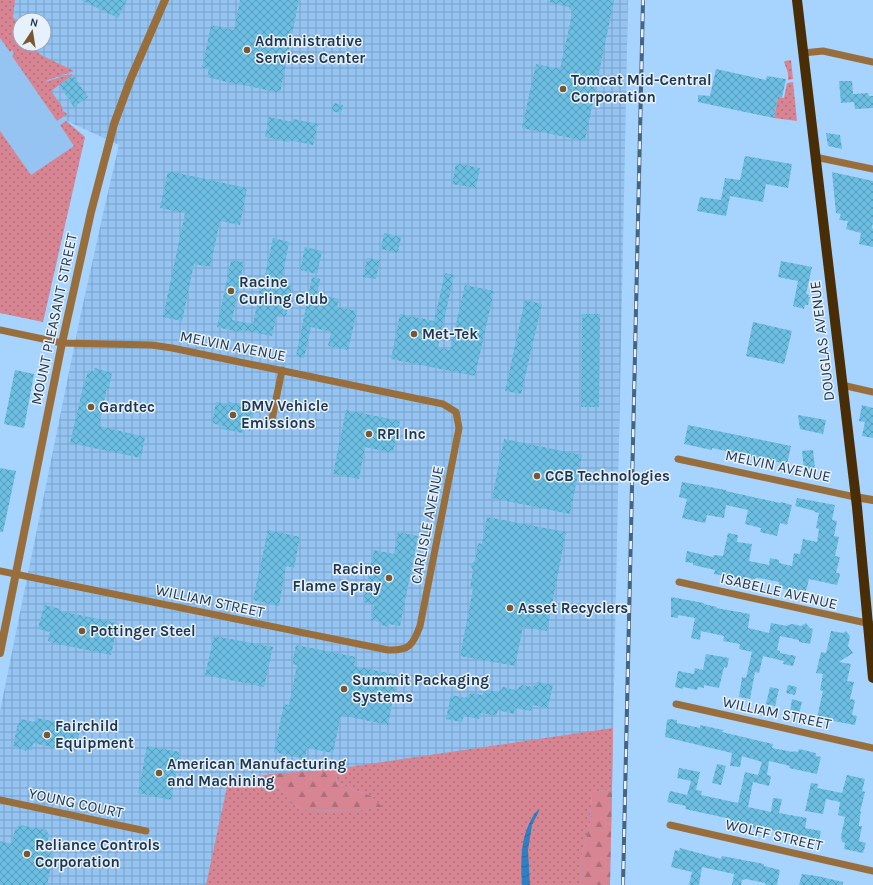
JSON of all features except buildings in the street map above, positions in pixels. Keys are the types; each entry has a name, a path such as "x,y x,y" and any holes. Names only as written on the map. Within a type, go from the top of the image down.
{"main road":[{"name":"DOUGLAS AVENUE","path":"797,0 870,624 873,678"}],"street":[{"name":"MOUNT PLEASANT STREET","path":"0,653 62,343 114,124 131,78 165,0"},
{"path":"803,53 823,52 873,62"},
{"path":"815,157 873,169"},
{"name":"MELVIN AVENUE","path":"0,330 62,343 159,346 443,404 456,412"},
{"path":"271,424 282,370"},
{"path":"842,385 873,392"},
{"name":"CARLISLE AVENUE","path":"414,642 420,626 459,428 456,412"},
{"name":"MELVIN AVENUE","path":"678,459 873,500"},
{"name":"WILLIAM STREET","path":"0,571 388,650 400,650 414,642"},
{"name":"ISABELLE AVENUE","path":"679,582 870,624"},
{"name":"WILLIAM STREET","path":"676,704 873,748"},
{"name":"YOUNG COURT","path":"0,800 146,831"},
{"name":"WOLFF STREET","path":"670,826 873,871"}],"shaded area":[{"path":"0,0 628,0 610,885 0,885 0,711 81,313 119,145 67,121 40,84 29,52 52,52 52,12 12,12 12,21"},
{"path":"0,7 12,29 12,52 25,52 67,121 85,137 43,322 0,313"}],"green space":[{"path":"0,0 15,0 14,12 12,12 12,50 10,52 0,38"},
{"path":"13,52 37,52 74,71 45,82 71,74 73,75 51,91 63,108 62,111 67,114 57,121 12,56 14,54"},
{"path":"791,60 793,79 788,80 788,73 784,62"},
{"path":"793,82 797,121 774,118 778,97 784,98 787,83"},
{"path":"66,121 85,137 43,322 0,313 0,131 31,175 74,146 60,125"},
{"path":"613,728 612,789 592,792 590,823 580,862 581,885 206,885 228,782 271,774 290,802 302,810 353,811 381,807 371,796 337,783 335,769"},
{"path":"335,769 337,783 371,796 382,807 353,811 302,810 290,802 271,774"},
{"path":"612,789 610,885 581,885 580,862 590,823 592,792"}],"water":[{"path":"540,809 532,825 528,850 530,885 522,885 523,842 532,818"}],"railway":[{"path":"623,885 643,0"}],"place":[{"name":"Administrative Services Center","path":"247,50"},
{"name":"Tomcat Mid-Central Corporation","path":"563,89"},
{"name":"Racine Curling Club","path":"231,291"},
{"name":"Met-Tek","path":"414,334"},
{"name":"Gardtec","path":"91,407"},
{"name":"DMV Vehicle Emissions","path":"233,415"},
{"name":"RPI Inc","path":"369,434"},
{"name":"CCB Technologies","path":"537,476"},
{"name":"Racine Flame Spray","path":"389,578"},
{"name":"Asset Recyclers","path":"510,608"},
{"name":"Pottinger Steel","path":"82,631"},
{"name":"Summit Packaging Systems","path":"344,689"},
{"name":"Fairchild Equipment","path":"47,735"},
{"name":"American Manufacturing and Machining","path":"159,773"},
{"name":"Reliance Controls Corporation","path":"27,854"}]}
